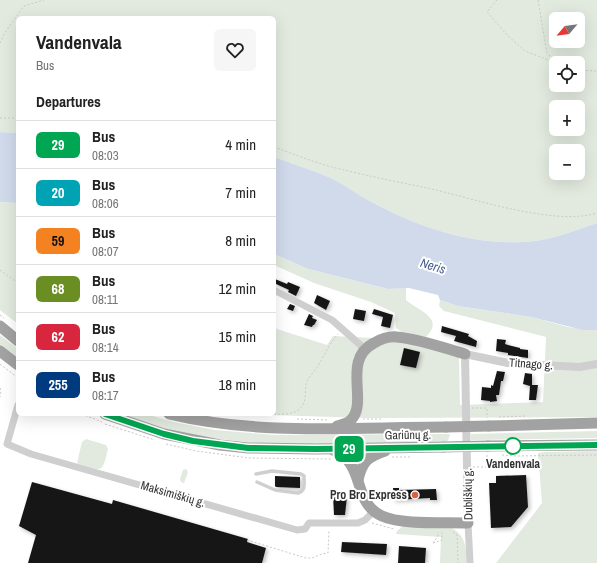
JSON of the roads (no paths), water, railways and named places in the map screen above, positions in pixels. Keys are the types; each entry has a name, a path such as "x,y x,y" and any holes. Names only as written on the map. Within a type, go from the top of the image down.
{"highway":[{"path":"0,326 16,339"},
{"path":"330,424 344,424 352,418 356,412 357,366 365,349 378,340 397,337 465,354"},
{"path":"0,352 9,363"},
{"path":"357,394 360,413 363,419 368,423 385,423"},
{"name":"Gariūnų g.","path":"111,416 164,434 220,445 248,448 329,449 444,447 488,450 597,445"},
{"name":"Gariūnų g.","path":"179,416 217,424 279,428 330,424 385,423 446,427 488,422 597,424"},
{"path":"358,480 362,465 368,458 394,448"},
{"path":"329,449 342,454 347,459 358,480 365,501 374,511 382,516 399,521 468,523"}],"street":[{"path":"276,291 332,320 365,349"},
{"name":"Titnago g.","path":"465,354 515,364 580,367 597,364"},
{"name":"Dubliškių g.","path":"465,354 470,563"},
{"name":"Maksimiškių g.","path":"16,412 7,444 16,449 297,530 305,529 309,523 358,523 366,520 374,511"}],"lane":[{"path":"256,474 272,471 301,474 304,476 304,487 302,492 298,493 275,490 256,482"}],"water":[{"path":"0,132 16,133 16,203 0,202"},
{"name":"Neris","path":"276,158 331,178 368,200 404,218 424,226 463,237 503,242 524,242 543,240 597,223 597,330 583,330 531,317 458,306 440,300 438,295 409,288 388,289 308,269 276,255"}],"place":[{"name":"Vandenvala","path":"513,446"},
{"name":"Pro Bro Express","path":"415,495"}]}
